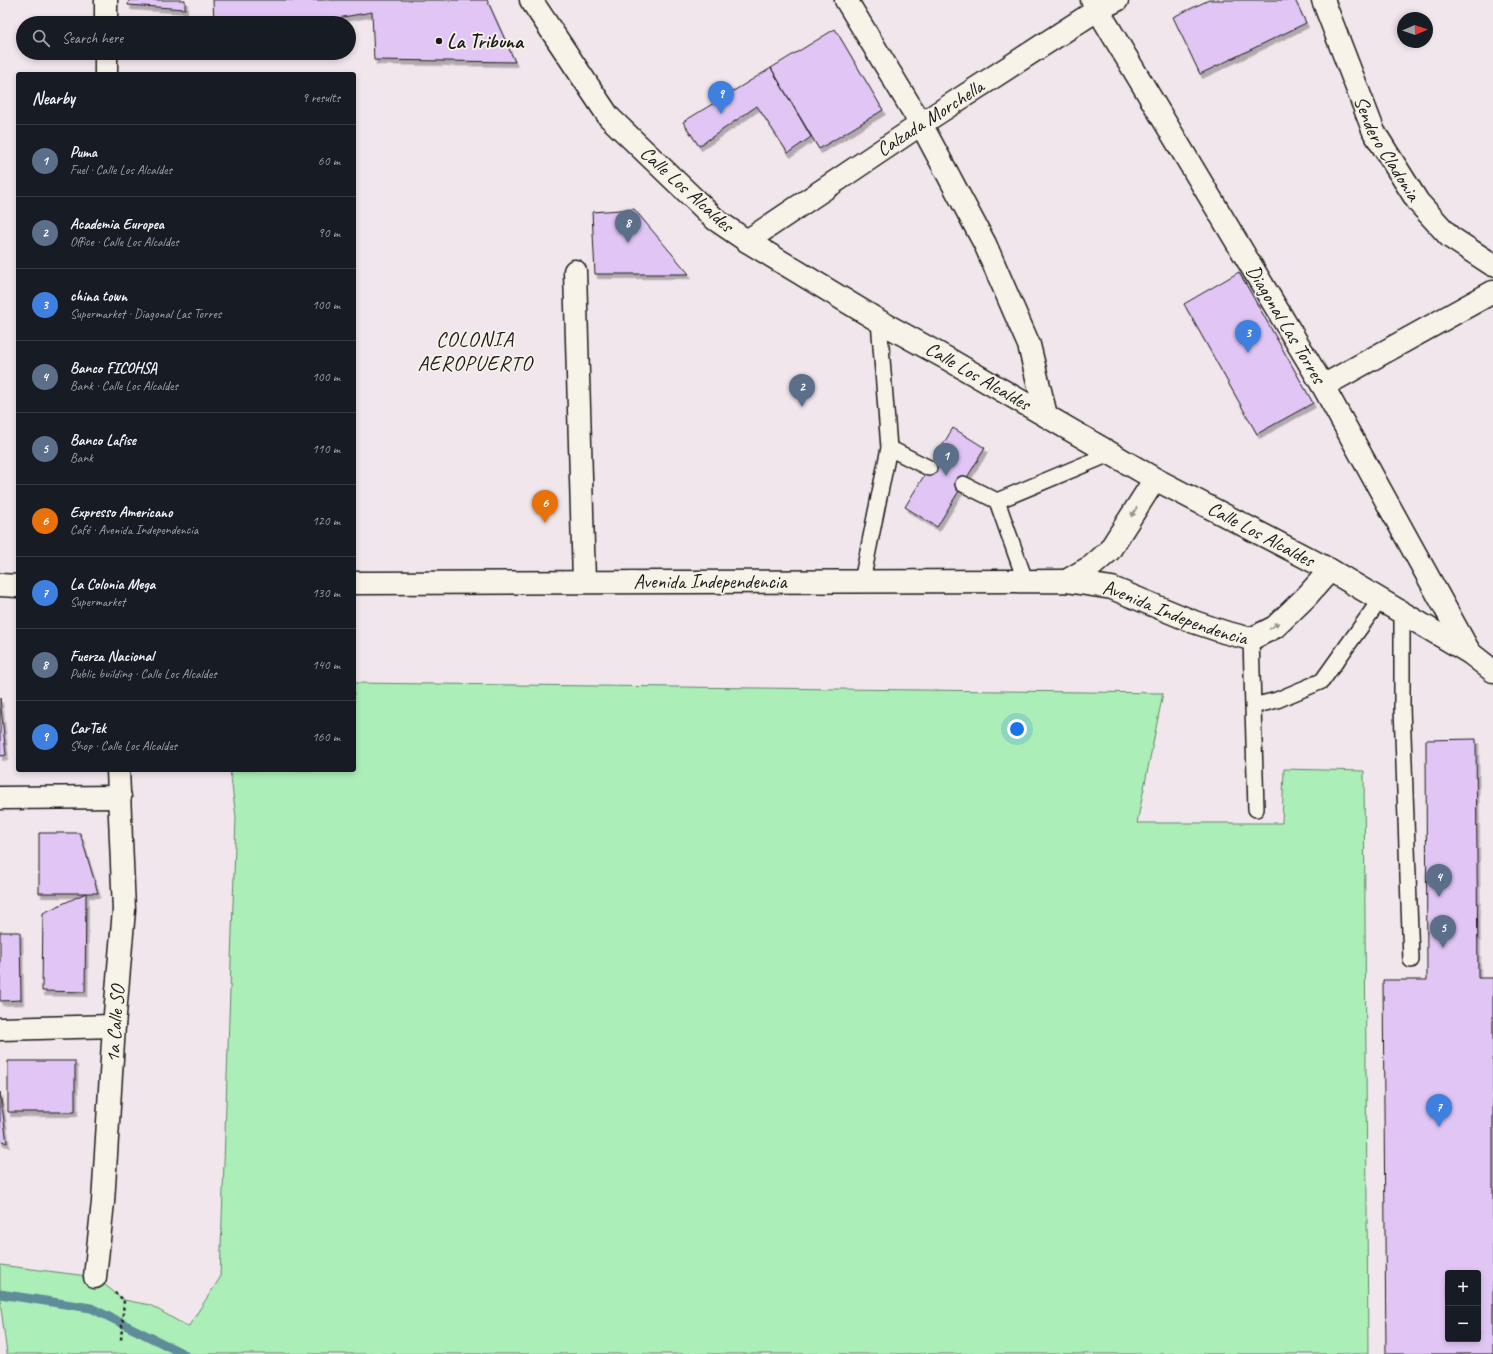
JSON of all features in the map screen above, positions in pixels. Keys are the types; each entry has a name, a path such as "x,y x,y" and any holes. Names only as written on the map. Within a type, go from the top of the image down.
{"street":[{"path":"106,0 106,16"},
{"name":"Calle Los Alcaldes","path":"531,0 609,117 716,220 747,241 879,321 1046,415 1155,479 1330,570 1470,653 1493,672"},
{"path":"846,0 921,124 985,244 1029,345 1046,415"},
{"name":"Calzada Morchella","path":"747,241 1094,5 1116,0"},
{"name":"Sendero Cladonia","path":"1324,0 1374,132 1418,202 1450,237 1493,265"},
{"name":"Diagonal Las Torres","path":"1094,5 1323,386 1470,653"},
{"path":"106,60 106,72"},
{"path":"575,271 584,581"},
{"path":"1323,386 1493,292"},
{"name":"Avenida Independencia","path":"1066,580 1092,566 1109,551 1155,479"},
{"name":"Avenida Independencia","path":"356,583 1066,580 1112,588 1194,622 1251,639 1275,627 1306,597 1330,570"},
{"path":"0,585 16,586"},
{"name":"1a Calle SO","path":"95,1277 103,1202 114,1026 124,910 118,772"},
{"path":"0,798 120,797"},
{"path":"0,1029 114,1026"}],"lane":[{"path":"862,580 889,448 879,321"},
{"path":"889,448 929,468"},
{"path":"997,501 1112,453"},
{"path":"963,484 997,501 1025,580"},
{"path":"1253,706 1306,690 1322,682 1380,600"},
{"path":"1402,614 1402,707 1411,960"},
{"path":"1251,639 1256,809"}],"path":[{"path":"121,1340 123,1308"}],"green space":[{"path":"356,683 1163,693 1137,823 1282,823 1284,769 1364,771 1368,1354 7,1354 0,1300 0,1265 95,1277 124,1300 150,1305 188,1327 220,1278 236,817 230,772 356,772"}],"building":[{"path":"129,0 185,0 185,9 128,5"},
{"name":"La Tribuna","path":"213,0 487,0 515,62 374,60 372,12 349,16 214,16"},
{"path":"1209,0 1295,0 1306,23 1200,74 1173,17"},
{"path":"835,29 883,110 819,149 771,68"},
{"path":"771,68 811,137 788,153 757,106 699,146 683,122"},
{"path":"634,209 689,274 595,274 592,212"},
{"path":"1239,272 1313,403 1257,434 1184,304"},
{"path":"953,428 985,448 937,527 905,507"},
{"path":"0,698 6,755 0,756"},
{"path":"1476,739 1478,978 1493,978 1493,1354 1386,1354 1383,980 1427,980 1426,740"},
{"path":"39,833 80,833 98,893 39,893"},
{"path":"86,893 85,992 42,991 43,913"},
{"path":"0,932 20,932 21,1000 0,1001"},
{"path":"8,1061 75,1061 75,1112 8,1112"},
{"path":"0,1092 7,1143 0,1140"}],"waterway":[{"path":"0,1294 91,1308 184,1354"}],"place":[{"name":"La Tribuna","path":"439,41"},
{"name":"CarTek","path":"721,114"},
{"name":"Fuerza Nacional","path":"628,243"},
{"name":"china town","path":"1248,353"},
{"name":"Academia Europea","path":"802,407"},
{"name":"Puma","path":"946,476"},
{"name":"Expresso Americano","path":"545,523"},
{"name":"Banco FICOHSA","path":"1439,897"},
{"name":"Banco Lafise","path":"1443,948"},
{"name":"La Colonia Mega","path":"1439,1127"}],"district":[{"name":"COLONIA AEROPUERTO","path":"475,351"}]}
